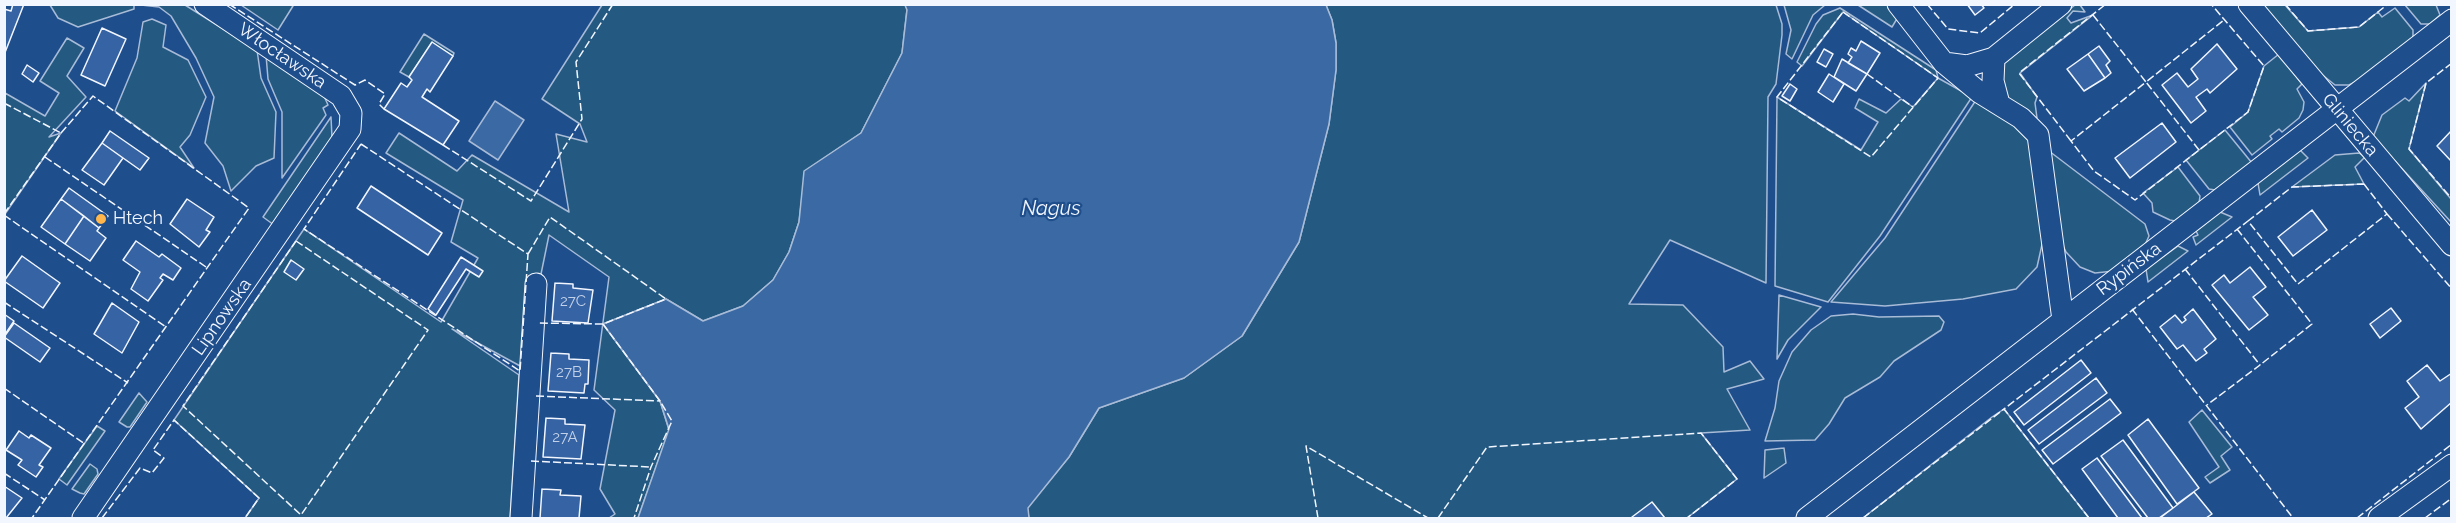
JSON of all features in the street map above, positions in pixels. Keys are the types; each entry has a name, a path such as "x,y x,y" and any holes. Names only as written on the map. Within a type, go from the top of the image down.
{"street":[{"name":"Włocławska","path":"205,4 341,96 351,113"},
{"path":"1898,4 1944,63 2021,118 2038,135 2063,320"},
{"path":"1944,63 1979,64 1994,58 2061,4"},
{"name":"Gliniecka","path":"2249,4 2451,244"},
{"name":"Rypińska","path":"1807,519 2451,20"},
{"path":"1994,58 1994,81 1999,104"},
{"name":"Lipnowska","path":"83,519 348,134 351,113"},
{"path":"520,519 536,284"},
{"path":"2379,519 2451,465"}],"shaded area":[{"path":"134,4 134,9 78,27 58,18 50,5"},
{"path":"141,5 185,5 257,50 261,78 276,112 274,158 256,166 231,191 223,166 205,143 214,97 196,58 171,16 159,7"},
{"path":"241,5 293,6 278,30"},
{"path":"602,5 905,5 907,9 902,53 861,133 805,171 799,222 789,252 773,280 743,306 703,321 666,299 603,324 660,401 669,430 638,518 609,518 615,514 600,489 615,410 594,390 609,277 549,235 522,367 452,329 519,375 510,518 245,518 259,498 174,420 304,229 441,322 478,258 451,242 463,200 386,153 399,133 457,171 472,155 569,212 556,134 587,142 580,124 542,99"},
{"path":"1326,5 1776,5 1782,24 1782,35 1776,84 1768,97 1766,283 1670,240 1629,304 1683,305 1723,347 1724,372 1750,361 1764,379 1727,389 1750,430 1701,433 1737,479 1687,518 1029,518 1027,508 1069,457 1099,408 1184,378 1242,336 1299,242 1329,124 1336,70 1336,43 1332,20"},
{"path":"1784,5 1825,5 1813,15 1792,59 1786,54 1791,30"},
{"path":"1858,5 1887,5 1898,17 1892,27"},
{"path":"2075,5 2080,5 2085,12 2073,11 2067,18 2071,23 2093,15 2020,73 2037,97 2035,103 2037,118 2033,120 2009,103 1997,71 2002,64"},
{"path":"2259,5 2285,5 2308,31 2359,27 2378,12 2382,17 2395,8 2413,30 2413,38 2357,81 2349,85 2335,85 2320,73"},
{"path":"2405,5 2436,5 2440,15 2430,24 2421,24"},
{"path":"1840,8 1936,70 1938,78 1843,12 1802,66 1797,62 1816,24 1823,15"},
{"path":"152,19 166,25 163,47 188,60 206,97 190,135 180,147 194,168 115,111 137,58 143,22"},
{"path":"424,34 454,53 453,56 432,43 409,77 400,72"},
{"path":"67,38 84,48 67,76 86,97 49,137 61,133 5,214 5,93 45,116 59,93 40,81"},
{"path":"2279,54 2302,84 2297,89 2304,102 2303,110 2299,118 2282,132 2279,129 2270,136 2272,139 2252,155 2230,127 2248,112 2264,66"},
{"path":"266,55 324,96 328,105 323,108 326,115 282,178 282,112 268,79"},
{"path":"1938,78 1972,97 1880,236 1828,302 1775,286 1777,97 1861,150 1878,122 1855,108 1859,99 1886,113 1901,99 1913,107"},
{"path":"2426,83 2409,149 2451,199 2451,222 2373,137 2382,115 2405,98 2409,101"},
{"path":"1978,97 1998,109 2030,142 2043,240 2037,267 2016,289 1963,299 1885,306 1831,302 1885,238"},
{"path":"331,117 332,138 274,225 263,217"},
{"path":"2225,130 2252,163 2215,190 2209,189 2186,160"},
{"path":"2300,150 2308,158 2260,195 2258,183"},
{"path":"2049,151 2145,224 2149,236 2144,247 2114,271 2095,273 2080,267 2066,252 2059,237"},
{"path":"2359,153 2365,157 2355,167 2364,184 2292,187 2335,155"},
{"path":"2178,167 2200,196 2199,203 2175,221 2153,212 2152,203 2143,193"},
{"path":"2220,212 2232,217 2196,245 2193,237 2198,235 2196,231"},
{"path":"2178,246 2188,251 2148,282 2146,269"},
{"path":"1779,295 1821,307 1788,340 1777,359"},
{"path":"1853,314 1879,317 1939,316 1944,322 1941,330 1894,361 1880,377 1845,398 1829,424 1815,440 1765,441 1775,408 1779,381 1792,352 1811,330 1831,316"},
{"path":"139,393 147,402 130,427 127,427 119,422"},
{"path":"2004,409 2089,518 1863,518 1992,417"},
{"path":"2202,410 2232,447 2221,456 2230,470 2210,483 2205,477 2219,467 2189,422"},
{"path":"97,426 105,431 67,485 59,479"},
{"path":"1784,448 1786,463 1764,478 1765,450"},
{"path":"90,464 97,469 98,474 84,494 72,489"}],"water":[{"name":"Nagus","path":"905,5 1326,5 1332,20 1336,43 1336,70 1329,124 1299,242 1242,336 1184,378 1099,408 1069,457 1028,508 1029,518 638,518 669,429 660,401 603,324 666,299 703,321 743,306 773,280 789,252 799,222 804,171 861,133 902,53 907,10"},
{"path":"495,101 524,120 498,160 469,141"}],"building":[{"path":"13,4 24,4 4,55 4,9 11,11"},
{"path":"1967,4 1981,4 1984,8 1975,15"},
{"path":"102,28 126,39 105,86 81,75"},
{"path":"1861,41 1880,53 1867,74 1848,63 1852,57 1848,54 1851,48 1856,51"},
{"path":"432,42 453,56 430,92 427,89 422,97 459,121 443,145 384,109 401,83 407,87 412,80 409,77"},
{"path":"2217,44 2237,69 2210,93 2207,89 2196,97 2206,111 2191,123 2162,85 2177,73 2188,87 2198,79 2191,69"},
{"path":"2099,46 2110,61 2106,65 2111,73 2105,78 2088,54"},
{"path":"1824,49 1833,54 1826,67 1817,62"},
{"path":"2088,54 2105,78 2084,91 2067,69"},
{"path":"1842,59 1867,74 1856,91 1834,77"},
{"path":"27,65 39,73 33,82 22,74"},
{"path":"1829,74 1844,84 1833,102 1818,92"},
{"path":"1790,84 1797,89 1790,101 1782,96"},
{"path":"2162,123 2176,142 2130,178 2115,158"},
{"path":"2452,130 2452,162 2437,146"},
{"path":"110,131 149,158 140,170 102,143"},
{"path":"102,143 123,158 104,185 82,170"},
{"path":"371,186 442,233 428,255 357,208"},
{"path":"69,188 108,216 99,228 61,199"},
{"path":"61,199 84,216 65,244 41,227"},
{"path":"187,199 214,217 206,230 210,232 199,247 170,224"},
{"path":"2312,210 2327,230 2293,256 2278,237"},
{"path":"84,216 99,228 97,231 106,238 90,261 65,244"},
{"path":"136,241 159,257 162,254 181,268 173,280 163,274 160,278 163,280 148,301 131,289 140,272 123,260"},
{"path":"22,256 60,283 43,308 4,281"},
{"path":"461,257 483,271 479,277 466,269 436,315 428,309"},
{"path":"291,260 304,269 296,280 284,272"},
{"path":"2250,267 2266,287 2253,297 2268,315 2249,330 2212,285 2224,275 2230,283"},
{"path":"555,283 573,284 573,288 593,290 588,323 552,321"},
{"path":"112,303 139,322 122,353 94,334"},
{"path":"2391,308 2401,321 2380,338 2370,324"},
{"path":"2193,309 2216,339 2204,349 2207,353 2196,361 2183,345 2177,349 2160,327 2175,315 2182,323 2186,320 2184,317"},
{"path":"4,314 14,321 4,336"},
{"path":"14,323 50,348 40,362 4,337"},
{"path":"551,353 569,354 569,359 589,360 588,384 585,384 584,393 548,391"},
{"path":"2081,360 2091,373 2024,425 2014,412"},
{"path":"2427,365 2440,381 2452,373 2452,402 2421,429 2405,408 2419,397 2407,381"},
{"path":"2096,378 2107,393 2039,444 2028,430"},
{"path":"2110,399 2121,413 2053,464 2042,450"},
{"path":"546,418 565,419 565,424 585,425 581,459 543,457"},
{"path":"2148,419 2199,488 2177,504 2128,435"},
{"path":"19,431 29,438 31,435 51,448 39,465 43,467 36,477 18,465 22,460 6,450"},
{"path":"2123,440 2173,508 2159,518 2148,518 2101,456"},
{"path":"2097,458 2142,518 2118,518 2082,469"},
{"path":"4,486 22,498 6,518 4,518"},
{"path":"542,489 561,490 560,495 581,496 579,518 540,518"},
{"path":"2194,492 2212,514 2206,518 2160,518"},
{"path":"1652,502 1665,518 1632,517"}],"fence":[{"path":"229,4 355,85 365,80 385,94 379,104 384,109"},
{"path":"443,145 531,201 582,119 576,62 613,4"},
{"path":"1927,4 1948,29 1980,33 2015,4"},
{"path":"2071,141 2019,73 2106,4"},
{"path":"2093,15 2146,82 2071,141 2094,171 2135,200 2248,112 2264,66 2211,4"},
{"path":"2285,4 2308,31 2359,27 2388,4"},
{"path":"1843,12 1938,78 1871,157 1777,97 1843,12"},
{"path":"2199,150 2146,82 2224,20"},
{"path":"2452,63 2426,83 2409,149 2452,199"},
{"path":"1867,74 1913,107"},
{"path":"4,214 61,133 93,96 249,208 32,518"},
{"path":"4,103 61,133"},
{"path":"361,144 528,254 520,371 304,229 361,144"},
{"path":"45,157 206,267"},
{"path":"2364,184 2387,214 2298,284 2248,221 2292,187 2364,184"},
{"path":"2387,214 2452,289"},
{"path":"4,215 166,327"},
{"path":"528,254 550,217 666,299 603,324 538,323"},
{"path":"2089,518 2004,409 2248,221"},
{"path":"2237,229 2312,324 2260,365"},
{"path":"296,241 428,330 301,515 183,406 296,241"},
{"path":"2185,269 2260,365 2207,405"},
{"path":"4,302 128,383"},
{"path":"2132,309 2293,518"},
{"path":"603,324 660,401 672,421 651,467 634,518"},
{"path":"4,388 85,444"},
{"path":"536,396 660,401"},
{"path":"1863,518 2004,409"},
{"path":"102,518 140,468 152,473 164,458 153,450 174,420 259,498 245,518"},
{"path":"1438,518 1487,447 1701,433 1737,479 1687,518"},
{"path":"2357,518 2452,444"},
{"path":"1318,518 1306,446 1428,518"},
{"path":"531,461 651,467"},
{"path":"4,473 45,500"},
{"path":"2425,518 2452,498"}],"place":[{"name":"Htech","path":"101,219"}]}
